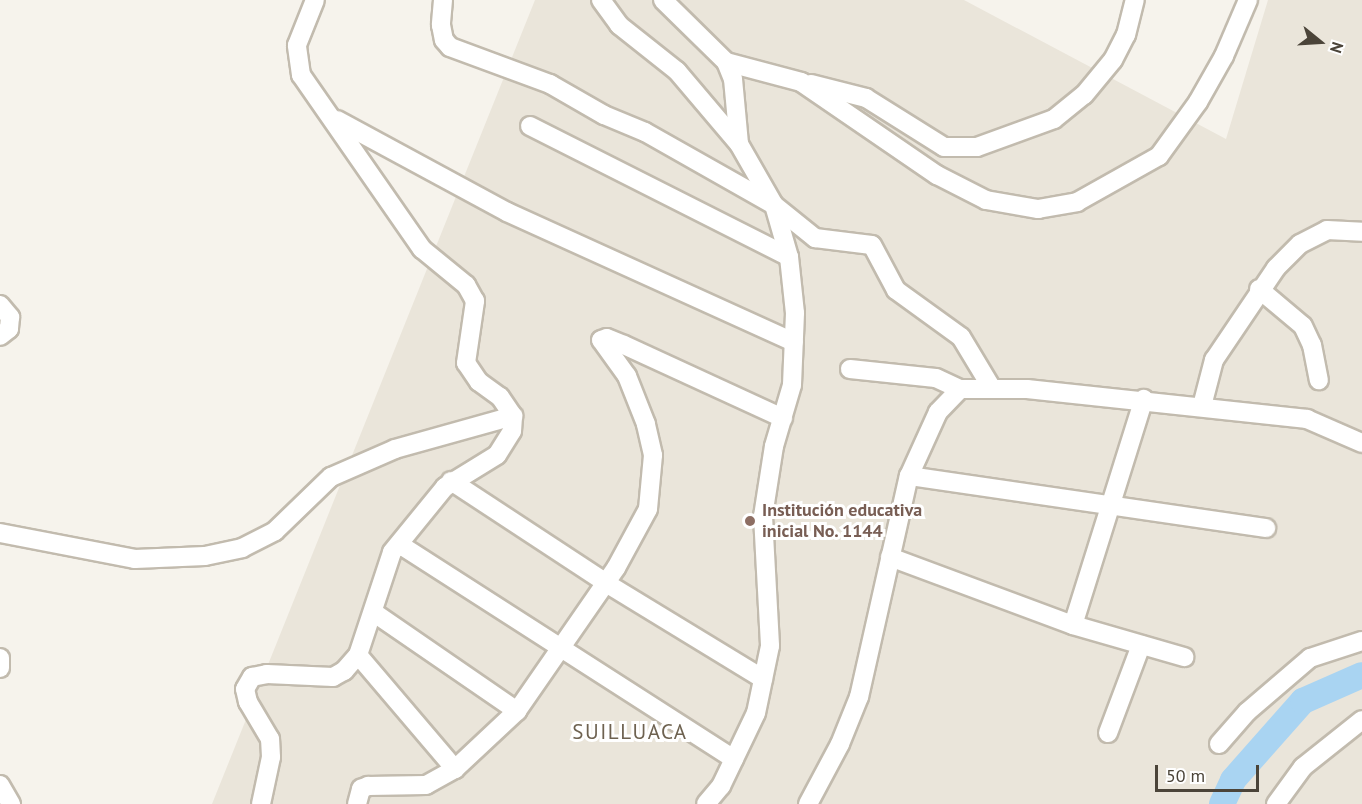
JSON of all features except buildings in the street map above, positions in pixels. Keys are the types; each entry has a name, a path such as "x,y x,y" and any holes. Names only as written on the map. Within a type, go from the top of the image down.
{"street":[{"path":"261,804 271,757 270,739 248,702 245,689 252,677 267,674 333,677 358,655 392,552 452,481 497,455 510,438 513,416 500,397 479,382 466,363 475,301 466,285 422,249 298,65 299,35 315,0"},
{"path":"443,0 441,25 444,40 450,46 550,84 604,116 645,132 774,205 815,238 872,245 878,249 896,290 961,337 991,387"},
{"path":"601,0 619,24 677,71 739,144 774,205 789,257 795,313 792,385 774,446 763,516 770,646 756,713 721,786 706,804"},
{"path":"663,0 726,62 733,78 739,144"},
{"path":"726,62 866,98 944,147 977,147 1054,119 1084,95 1113,60 1126,36 1135,0"},
{"path":"801,82 937,176 986,200 1038,209 1077,202 1159,156 1198,102 1224,56 1248,0"},
{"path":"334,119 507,212 794,342"},
{"path":"530,126 789,257"},
{"path":"1202,406 1214,360 1241,325 1259,289 1300,244 1327,230 1362,232"},
{"path":"1259,289 1303,326 1312,345 1319,380"},
{"path":"0,305 10,317 9,329 0,336"},
{"path":"357,804 362,789 368,786 426,785 456,769 517,711 563,648 606,583 648,508 654,455 635,395 601,340 624,345 783,418"},
{"path":"850,369 936,378 960,389 991,387 1144,399 1307,419 1362,443"},
{"path":"808,804 840,744 859,697 909,476 938,412 960,389"},
{"path":"1073,625 1144,399"},
{"path":"0,533 135,559 205,556 242,548 275,531 331,477 394,448 513,416"},
{"path":"909,476 1110,508 1266,528"},
{"path":"452,481 606,583 763,679"},
{"path":"399,544 734,759"},
{"path":"890,557 1073,625 1184,657"},
{"path":"373,612 517,711"},
{"path":"1219,744 1247,712 1310,658 1362,640"},
{"path":"1108,733 1141,645"},
{"path":"358,655 456,769"},
{"path":"0,658 0,668"},
{"path":"1276,804 1304,767 1362,720"},
{"path":"0,785 11,804"}],"shaded area":[{"path":"535,0 964,0 1226,139 1268,0 1362,0 1362,804 212,804"}],"waterway":[{"path":"1222,804 1233,780 1303,701 1362,675"}],"place":[{"name":"Institución educativa inicial No. 1144","path":"750,521"}],"district":[{"name":"SUILLUACA","path":"630,732"}]}
